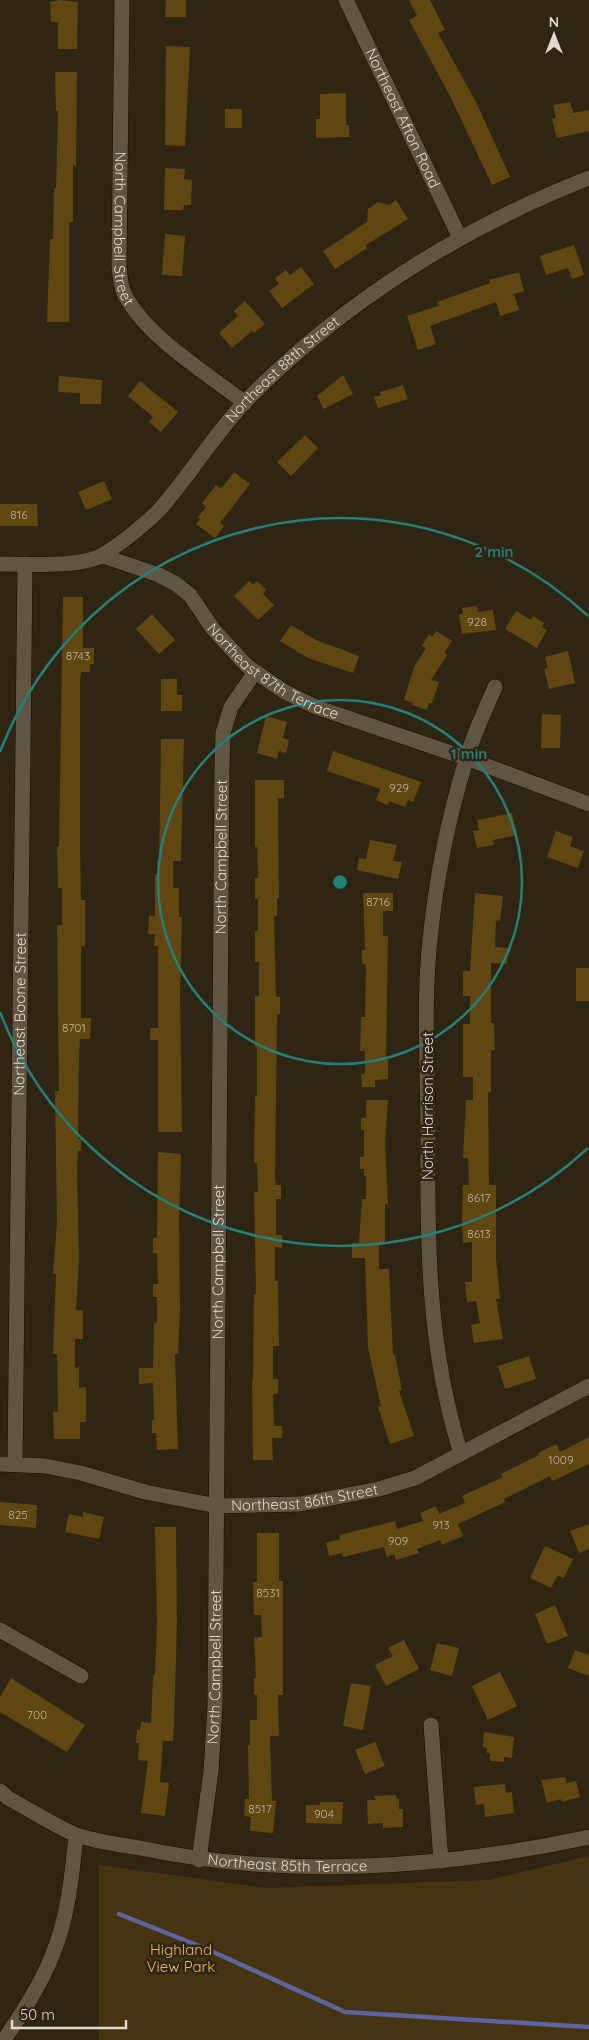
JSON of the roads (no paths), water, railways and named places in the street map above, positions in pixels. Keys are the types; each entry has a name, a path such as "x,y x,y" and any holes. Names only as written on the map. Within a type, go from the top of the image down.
{"street":[{"name":"North Campbell Street","path":"122,0 120,282 126,298 142,319 168,344 245,402"},
{"name":"Northeast Afton Road","path":"346,0 460,238"},
{"name":"Northeast 88th Street","path":"0,564 74,562 103,556 159,510 209,444 245,402 308,344 376,290 460,238 542,196 589,178"},
{"name":"Northeast 87th Terrace","path":"103,556 159,575 190,595 213,629 255,672 285,692 316,707 466,758 589,804"},
{"name":"Northeast Boone Street","path":"8,1464 25,564"},
{"name":"North Campbell Street","path":"199,1860 210,1771 215,1706 222,766 224,733 230,707 255,672"},
{"path":"466,758 495,687"},
{"name":"North Harrison Street","path":"461,1454 448,1412 440,1376 430,1285 427,1225 428,977 436,887 446,837 466,758"},
{"name":"Northeast 86th Street","path":"8,1464 72,1472 145,1492 217,1506 300,1504 379,1490 415,1478 589,1386"},
{"path":"2,1636 81,1676"},
{"path":"430,1726 441,1861"},
{"name":"Northeast 85th Terrace","path":"0,1791 8,1798 76,1835 199,1860 309,1867 368,1866 441,1861 542,1847 589,1837"},
{"path":"4,2040 29,2003 52,1956 64,1918 76,1835"}],"waterway":[{"path":"119,1914 209,1950 345,2012 589,2027"}],"park label":[{"name":"Highland View Park","path":"181,1958"}]}
